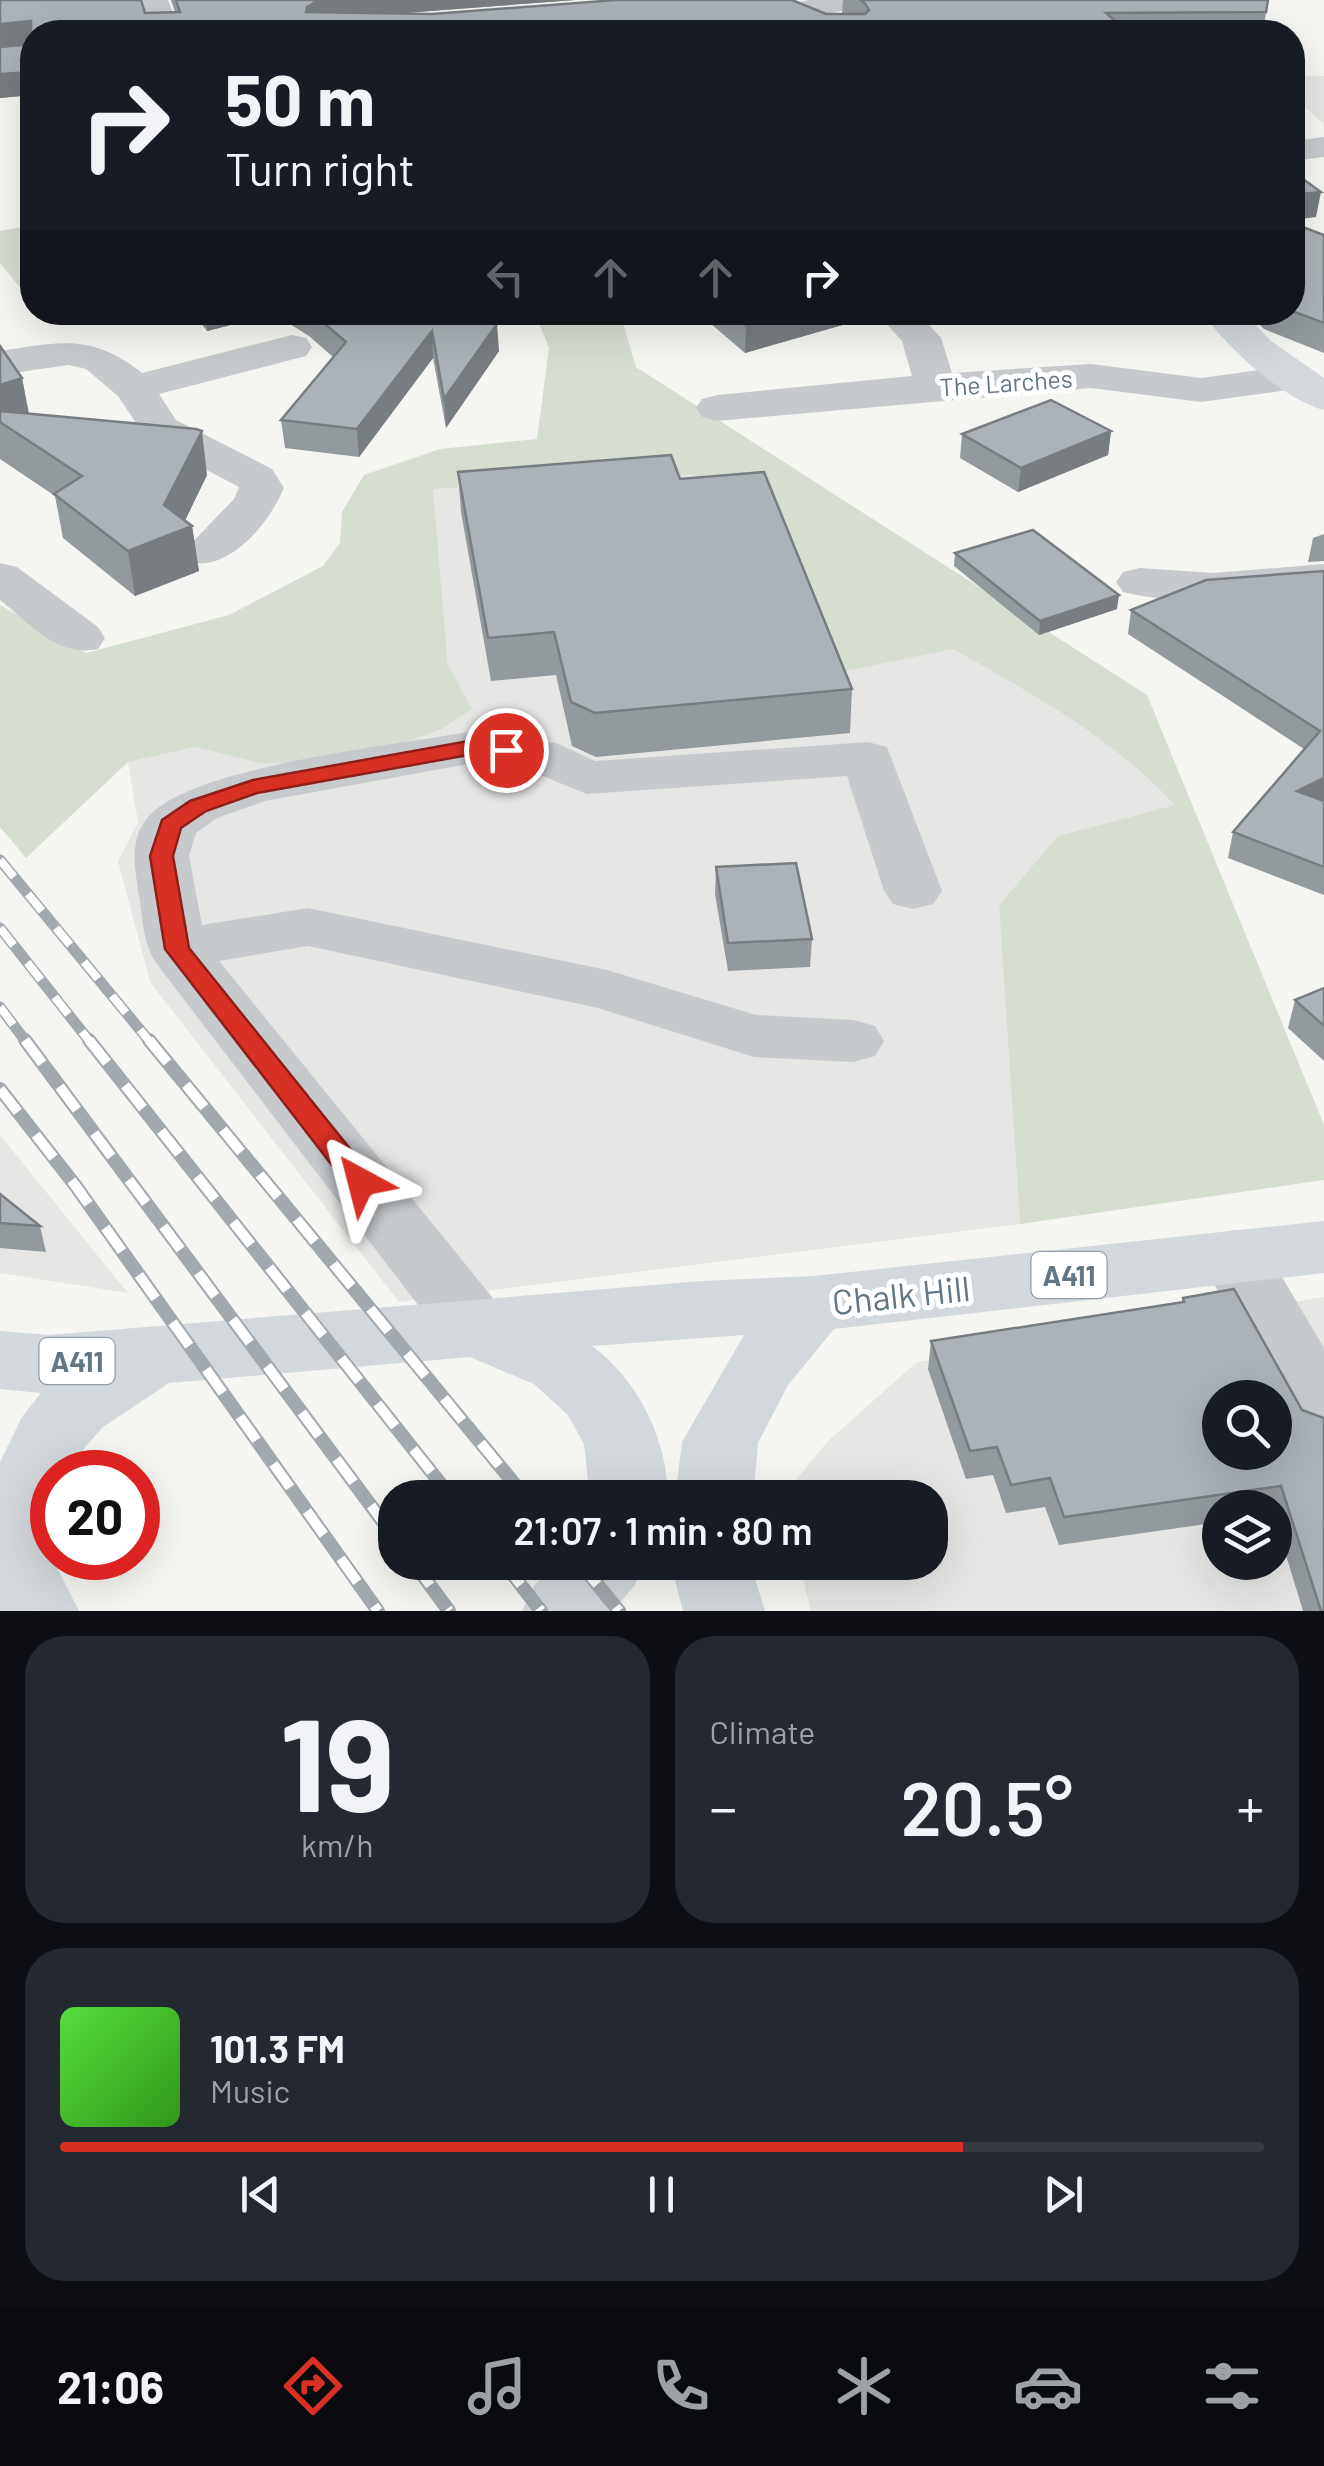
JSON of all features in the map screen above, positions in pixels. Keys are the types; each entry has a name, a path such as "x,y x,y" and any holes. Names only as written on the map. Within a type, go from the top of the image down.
{"main road":[{"path":"784,5 821,20"},
{"path":"1233,325 1257,350 1309,387"},
{"name":"Chalk Hill","path":"154,1355 814,1304 1324,1247"},
{"path":"716,1480 720,1442 762,1364 814,1304"},
{"path":"476,1328 568,1368 594,1392 616,1429 631,1480"},
{"path":"17,1574 39,1464 58,1424 96,1392 154,1355"},
{"name":"A411","path":"0,1360 49,1364 154,1355"},
{"path":"563,1611 590,1580"},
{"path":"712,1580 724,1611"}],"street":[{"path":"784,5 856,0"},
{"path":"908,325 921,338 935,386"},
{"path":"134,388 292,347"},
{"path":"0,364 55,354 100,360 134,388 161,429 238,464 262,488 254,505 206,552"},
{"name":"The Larches","path":"717,408 935,386 1090,376 1201,390 1309,387"},
{"path":"0,577 80,638"},
{"path":"1140,582 1213,587 1324,578"},
{"path":"476,1328 177,949 161,856 170,825 198,806 253,787 474,747 537,754 588,778 868,758 914,890"},
{"path":"177,949 308,928 606,990 754,1036 854,1041"},
{"path":"1234,1257 1324,1414"}],"shaded area":[{"path":"1305,76 1324,76 1324,124 1305,107"},
{"path":"20,227 20,287 0,263 0,231"},
{"path":"540,325 624,325 636,367 1147,695 1324,1125 1324,1180 1020,1224 999,905 1058,836 1175,805 1098,737 953,649 830,674 692,475 433,489 448,665 472,709 441,729 401,744 310,763 259,763 195,747 128,762 26,858 0,827 0,605 86,653 229,615 323,566 340,543 342,512 364,475 440,449 537,439 549,348"},
{"path":"693,475 830,673 953,649 1066,712 1137,764 1176,805 1058,836 999,905 1020,1224 399,1302 150,982 118,861 138,822 128,762 195,747 259,763 448,665 433,489"},
{"path":"0,1135 128,1293 0,1273"},
{"path":"1324,1297 1324,1611 811,1611 803,1580 948,1580 948,1480 796,1480 827,1442 917,1362"}],"building":[{"path":"0,0 141,0 145,13 180,12 176,0 319,0 306,12 432,14 616,0 792,0 826,14 865,14 869,10 860,0 1268,0 1266,12 1106,13 1114,20 20,20 0,24"},
{"path":"20,45 20,73 0,74 0,47"},
{"path":"1305,180 1321,192 1305,194"},
{"path":"1305,228 1324,235 1324,323 1305,316"},
{"path":"326,325 496,325 444,399 432,331 357,429 281,420 346,342"},
{"path":"0,346 22,378 0,385"},
{"path":"1051,400 1111,431 1021,468 962,434"},
{"path":"0,411 202,431 164,505 192,526 128,551 54,494 82,476 0,422"},
{"path":"671,455 680,479 764,472 852,689 595,713 571,702 554,632 488,638 458,472"},
{"path":"1033,530 1119,595 1040,621 955,553"},
{"path":"1324,571 1324,778 1297,791 1324,801 1324,867 1233,832 1320,731 1131,610 1206,580"},
{"path":"796,863 812,939 728,943 716,867"},
{"path":"1324,988 1324,1026 1295,1000"},
{"path":"0,1194 40,1226 0,1223"},
{"path":"1234,1289 1285,1380 1202,1380 1202,1470 1292,1470 1292,1392 1302,1410 1324,1418 1324,1611 1292,1520 1292,1490 1282,1490 1281,1486 1202,1490 1202,1497 1064,1517 1050,1478 1011,1485 997,1447 970,1451 931,1341 1184,1302 1183,1298"}],"railway":[{"path":"0,860 151,1043"},
{"path":"0,928 91,1043"},
{"path":"0,1007 27,1043"},
{"path":"25,1040 378,1515"},
{"path":"89,1040 438,1480"},
{"path":"149,1040 511,1480"},
{"path":"0,1089 75,1185 378,1611"},
{"path":"426,1580 449,1611"},
{"path":"517,1580 541,1611"},
{"path":"594,1580 619,1611"}],"route":[{"path":"361,1182 177,949 161,856 170,825 198,806 253,787 474,747 506,750"}]}
